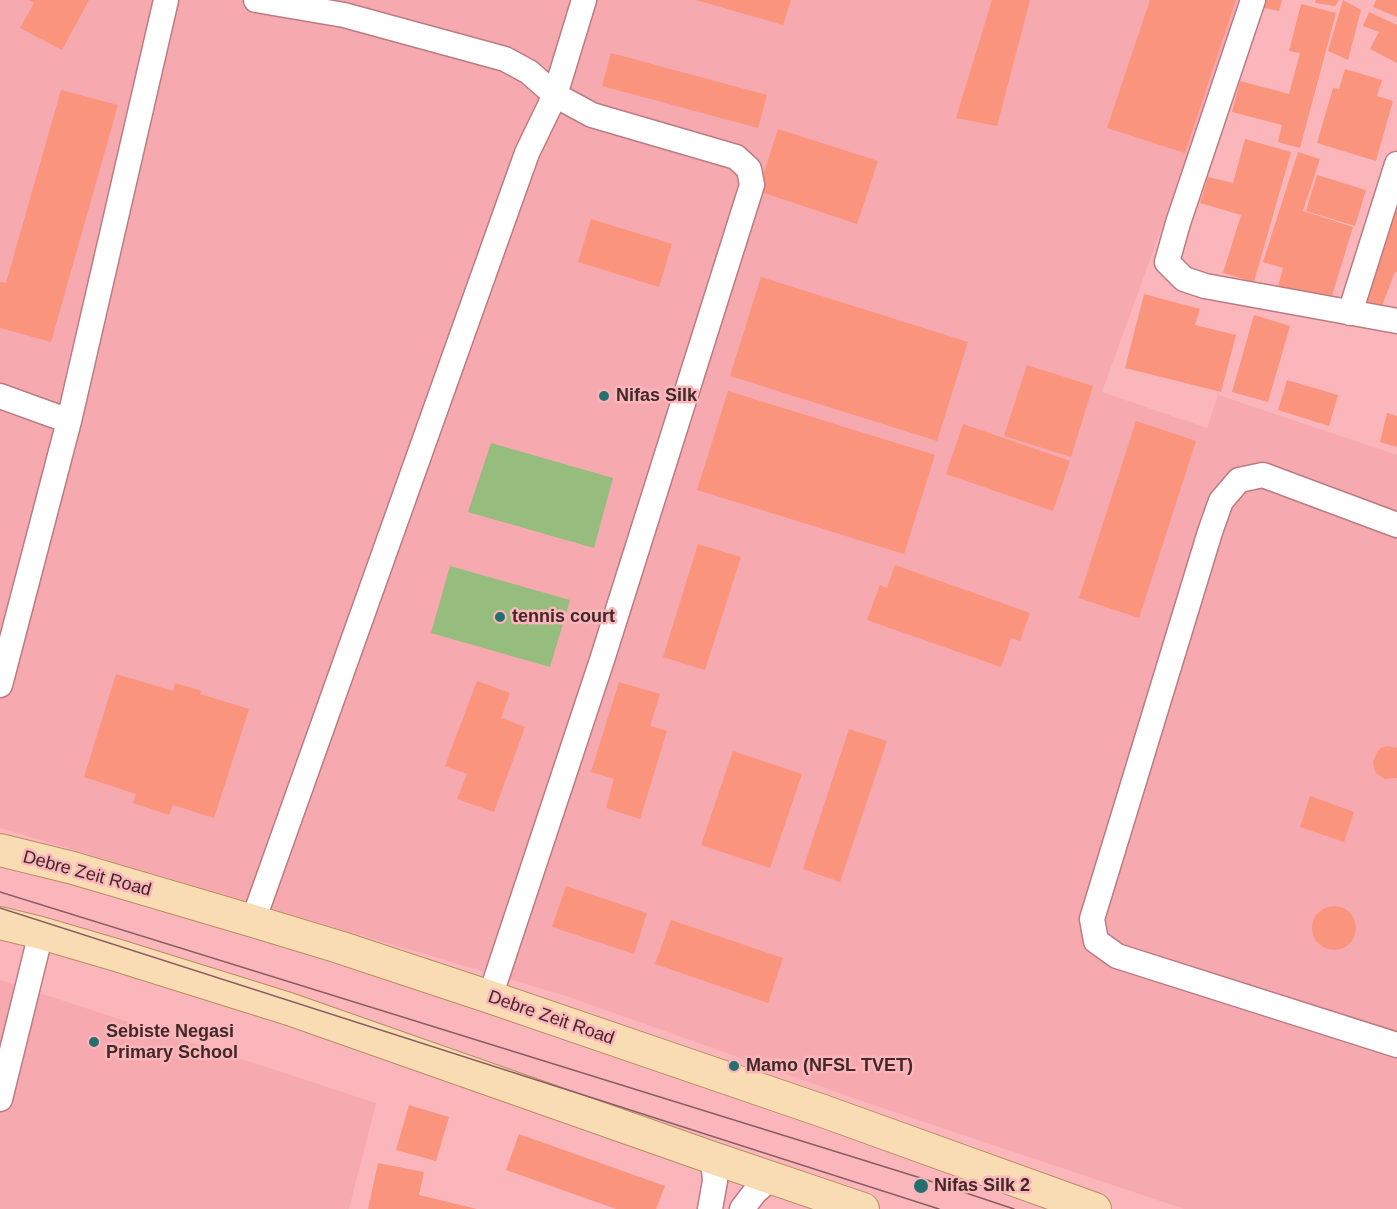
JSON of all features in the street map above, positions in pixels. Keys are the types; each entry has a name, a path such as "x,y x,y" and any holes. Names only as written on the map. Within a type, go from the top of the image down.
{"main road":[{"name":"Debre Zeit Road","path":"0,850 85,872 339,947 823,1111 1095,1209"},
{"path":"0,923 116,955 289,1010 863,1209"}],"street":[{"path":"0,685 69,421 166,0"},
{"path":"255,0 344,15 505,59 529,72 555,95 592,115 736,157 749,169 752,185 602,660 490,997"},
{"path":"253,921 527,153 555,95 584,0"},
{"path":"1253,0 1167,262 1184,279 1205,286 1397,321"},
{"path":"1350,312 1397,164"},
{"path":"0,396 69,421"},
{"path":"1397,525 1263,475 1239,480 1221,501 1092,919 1096,941 1117,956 1397,1044"},
{"path":"0,1099 41,933"},
{"path":"710,1209 715,1181 712,1158"},
{"path":"742,1209 754,1192 771,1178"}],"shaded area":[{"name":"Nifas Silk","path":"0,0 1244,0 1102,392 1207,428 1218,395 1397,455 1397,1209 1184,1209 862,1101 566,996 0,828"},
{"name":"Sebiste Negasi Primary School","path":"0,980 376,1103 349,1209 0,1209"}],"green space":[{"path":"491,443 613,478 594,548 468,512"},
{"name":"tennis court","path":"450,566 570,600 550,667 431,633"}],"building":[{"path":"29,0 89,0 62,50 20,28 34,3"},
{"path":"696,0 791,0 783,25"},
{"path":"992,0 1030,0 997,126 956,118"},
{"path":"1150,0 1236,0 1185,153 1107,128"},
{"path":"1261,0 1282,0 1279,11 1259,7"},
{"path":"1316,0 1339,0 1335,6 1315,3"},
{"path":"1343,0 1361,10 1348,60 1328,51"},
{"path":"1376,0 1397,0 1397,17 1373,7"},
{"path":"1301,4 1336,13 1300,148 1278,142 1282,125 1232,112 1240,81 1289,94 1300,53 1289,51"},
{"path":"1369,12 1397,25 1397,63 1370,49 1379,32 1363,26"},
{"path":"611,53 767,95 758,128 602,86"},
{"path":"1345,69 1382,80 1377,96 1393,101 1376,161 1317,143 1333,88 1339,89"},
{"path":"61,90 118,105 51,342 0,328 0,282 6,283"},
{"path":"778,129 878,161 857,224 758,191"},
{"path":"1245,139 1291,152 1254,282 1223,273 1241,215 1200,203 1208,177 1233,183"},
{"path":"1298,152 1320,159 1303,211 1353,227 1330,302 1278,286 1283,268 1263,262"},
{"path":"1317,175 1366,190 1355,226 1306,211"},
{"path":"1397,196 1397,272 1395,272 1382,306 1358,301"},
{"path":"591,219 672,244 659,287 578,262"},
{"path":"761,277 968,342 937,441 730,376"},
{"path":"1144,294 1200,309 1195,325 1236,335 1221,392 1125,368"},
{"path":"1254,315 1290,326 1268,402 1232,392"},
{"path":"1027,365 1093,386 1071,457 1004,436"},
{"path":"1287,380 1338,395 1329,426 1278,410"},
{"path":"728,391 935,455 904,554 697,490"},
{"path":"1387,413 1397,416 1397,447 1380,442"},
{"path":"1136,421 1196,441 1139,618 1079,598"},
{"path":"963,424 1070,461 1053,511 946,474"},
{"path":"698,544 741,557 705,670 663,657"},
{"path":"895,565 1030,613 1020,641 1011,638 1001,667 867,620 880,585 887,588"},
{"path":"116,674 173,691 175,683 202,691 200,694 249,709 214,818 173,805 169,815 133,803 136,794 84,777"},
{"path":"477,681 510,693 501,718 525,727 494,812 457,799 467,774 445,766"},
{"path":"619,682 660,694 650,726 667,731 640,819 606,808 614,779 591,772"},
{"path":"849,729 887,741 840,882 803,869"},
{"path":"1387,746 1397,748 1397,778 1385,779 1376,773 1374,768 1373,762 1377,752"},
{"path":"733,751 802,774 770,868 701,845"},
{"path":"1310,796 1354,812 1344,842 1300,827"},
{"path":"566,886 647,913 634,954 552,927"},
{"path":"1334,906 1350,912 1356,928 1350,944 1334,950 1318,944 1312,928 1318,912"},
{"path":"671,920 783,958 768,1003 655,964"},
{"path":"409,1105 449,1117 436,1161 396,1150"},
{"path":"519,1134 665,1186 656,1209 616,1209 506,1170"},
{"path":"378,1163 424,1172 419,1195 477,1209 368,1209"}],"tram line":[{"path":"0,892 1014,1209"},
{"path":"0,908 939,1209"}],"place":[{"name":"Nifas Silk","path":"604,396"},
{"name":"tennis court","path":"500,617"},
{"name":"Sebiste Negasi Primary School","path":"94,1042"},
{"name":"Mamo (NFSL TVET)","path":"734,1066"},
{"name":"Nifas Silk 2","path":"921,1186"}]}
